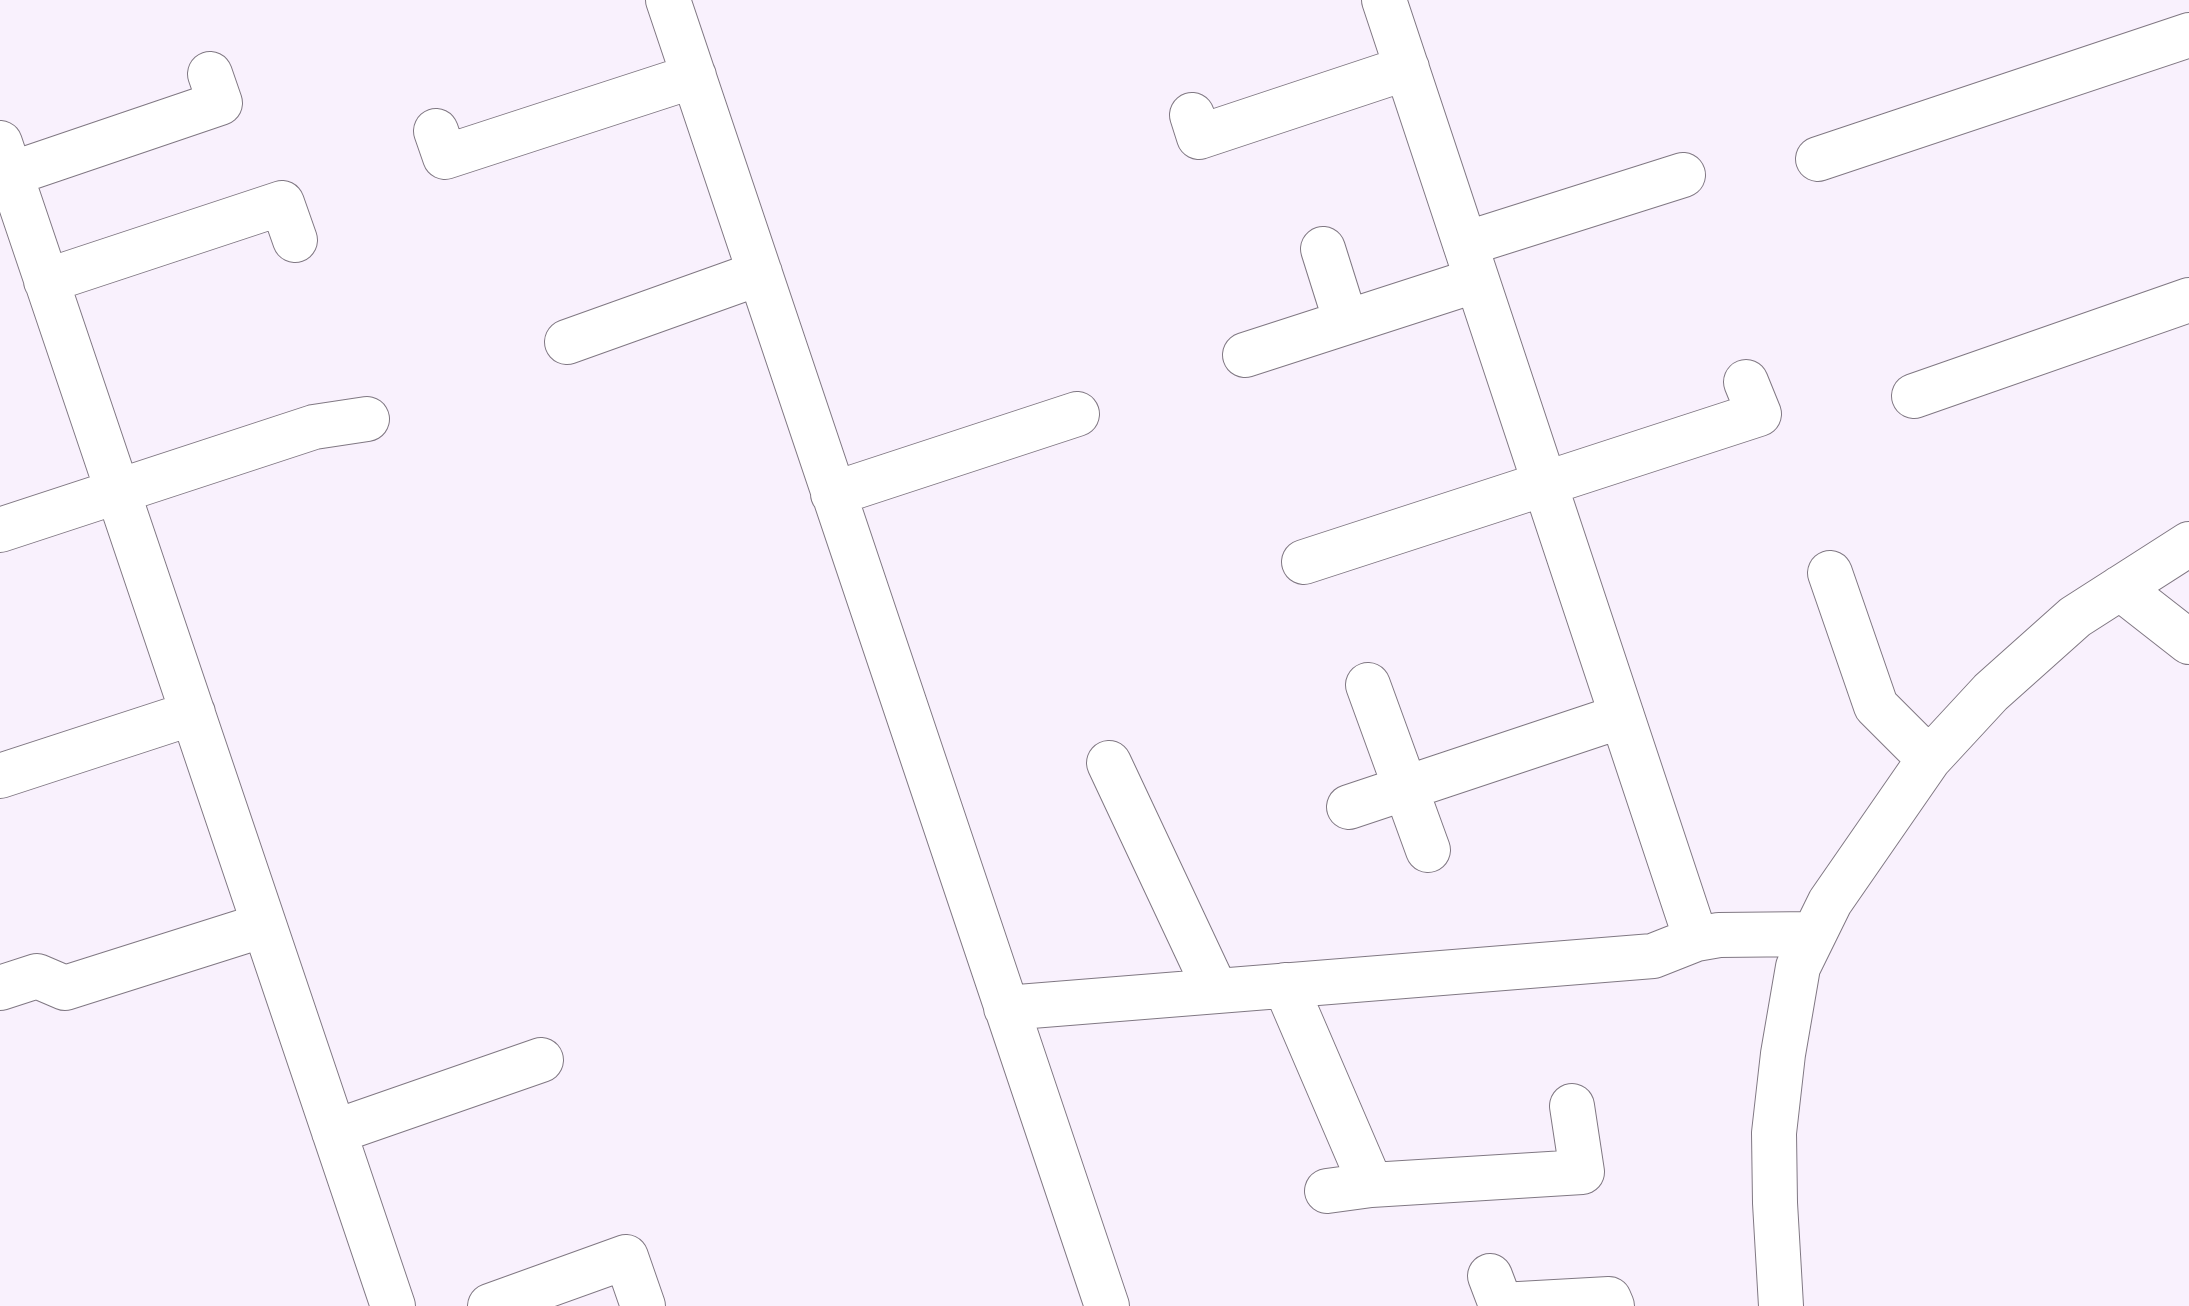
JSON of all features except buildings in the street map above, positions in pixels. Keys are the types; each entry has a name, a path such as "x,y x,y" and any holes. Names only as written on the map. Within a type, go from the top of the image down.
{"street":[{"path":"668,0 1107,1306"},
{"path":"1384,0 1696,939"},
{"path":"1819,161 2189,35"},
{"path":"1192,115 1199,137 1407,68"},
{"path":"210,74 220,103 5,158 393,1306"},
{"path":"436,131 445,157 694,76"},
{"path":"1245,355 1346,322 1471,262 1683,175"},
{"path":"46,281 282,203 295,240"},
{"path":"1323,249 1346,322"},
{"path":"567,342 760,273"},
{"path":"1914,396 2189,300"},
{"path":"1304,562 1759,414 1746,382"},
{"path":"833,494 1077,414"},
{"path":"0,530 314,427 367,419"},
{"path":"1781,1306 1774,1133 1783,1054 1798,967 1830,902 1929,759 1991,692 2075,617 2189,544"},
{"path":"1830,573 1876,706 1929,759"},
{"path":"2120,588 2189,642"},
{"path":"1368,685 1428,850"},
{"path":"0,776 193,713"},
{"path":"1349,807 1622,716"},
{"path":"1109,763 1216,991"},
{"path":"0,988 37,976 65,988 264,925"},
{"path":"1006,1008 1653,956 1696,939 1719,935 1814,934"},
{"path":"1285,985 1371,1185"},
{"path":"334,1132 541,1060"},
{"path":"1327,1191 1371,1185 1582,1172 1572,1106"},
{"path":"490,1306 626,1257 643,1306"},
{"path":"1490,1276 1501,1305 1609,1299 1612,1306"}]}
